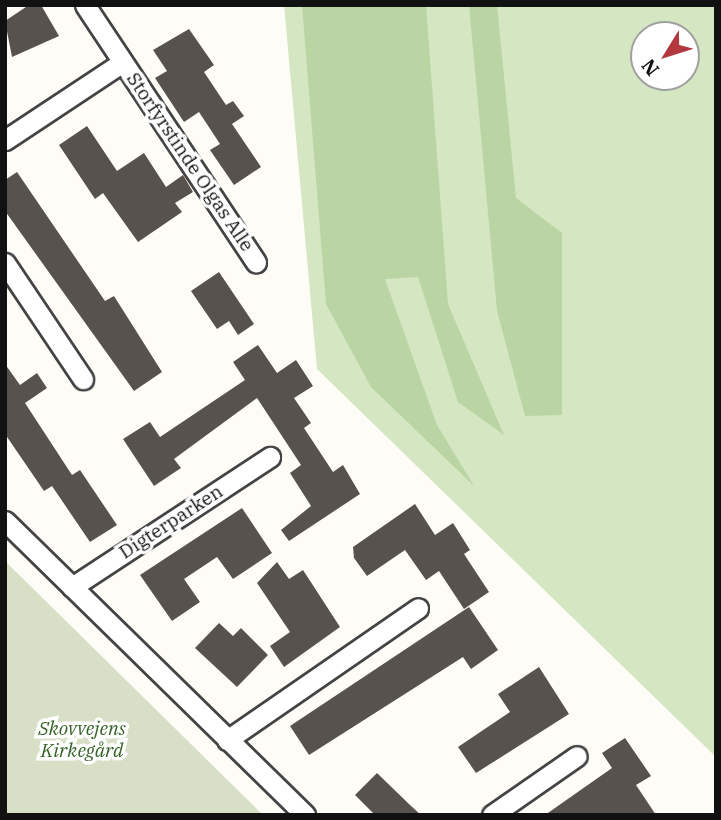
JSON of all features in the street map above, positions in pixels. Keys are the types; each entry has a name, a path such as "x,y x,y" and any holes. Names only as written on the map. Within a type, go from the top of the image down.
{"street":[{"name":"Storfyrstinde Olgas Alle","path":"85,5 256,262"},
{"name":"Storfyrstinde Olgas Alle","path":"5,140 123,62"},
{"path":"5,263 83,379"},
{"name":"Digterparken","path":"72,587 270,457"},
{"path":"5,521 304,815"},
{"path":"227,740 418,608"},
{"path":"492,815 578,756"}],"green space":[{"path":"284,5 716,5 716,757 317,369"},
{"path":"302,5 426,5 448,304 504,435 458,402 418,277 385,279 437,425 474,486 371,387 326,304"},
{"path":"469,5 497,5 516,198 562,233 562,415 525,416 497,311"},
{"name":"Skovvejens Kirkegård","path":"5,561 198,751 263,815 5,815"}],"building":[{"path":"29,5 41,5 59,36 12,57 5,21"},
{"path":"189,29 214,65 204,72 226,105 233,101 244,116 232,124 261,167 234,185 210,150 220,144 199,112 184,122 155,78 167,71 153,50"},
{"path":"87,126 117,171 144,153 166,187 183,175 193,192 175,203 182,212 138,242 103,193 95,199 59,145"},
{"path":"17,172 105,301 114,296 162,372 134,391 5,211 5,180"},
{"path":"219,272 254,324 238,335 229,321 217,329 191,291"},
{"path":"258,345 277,373 296,360 313,386 294,398 311,423 304,428 333,472 343,465 360,494 289,541 281,530 311,506 290,473 301,465 257,398 174,459 181,468 154,486 123,439 150,422 160,437 245,380 233,362"},
{"path":"5,364 20,385 37,373 47,388 25,403 72,475 80,470 117,525 90,542 52,486 44,491 5,434"},
{"path":"415,504 435,535 453,523 470,550 464,554 489,592 464,609 439,571 426,580 405,550 367,576 354,558 353,547"},
{"path":"242,508 272,553 233,579 217,557 184,579 200,602 172,621 140,575"},
{"path":"277,562 289,579 303,570 340,627 284,667 270,646 290,632 257,583"},
{"path":"469,607 498,650 471,669 463,657 309,755 290,726"},
{"path":"219,623 233,636 241,628 268,655 237,687 195,648"},
{"path":"539,667 569,714 476,773 458,747 510,712 498,694"},
{"path":"625,738 651,776 636,785 656,815 545,815 612,768 602,753"},
{"path":"377,773 421,815 375,815 355,795"}]}
